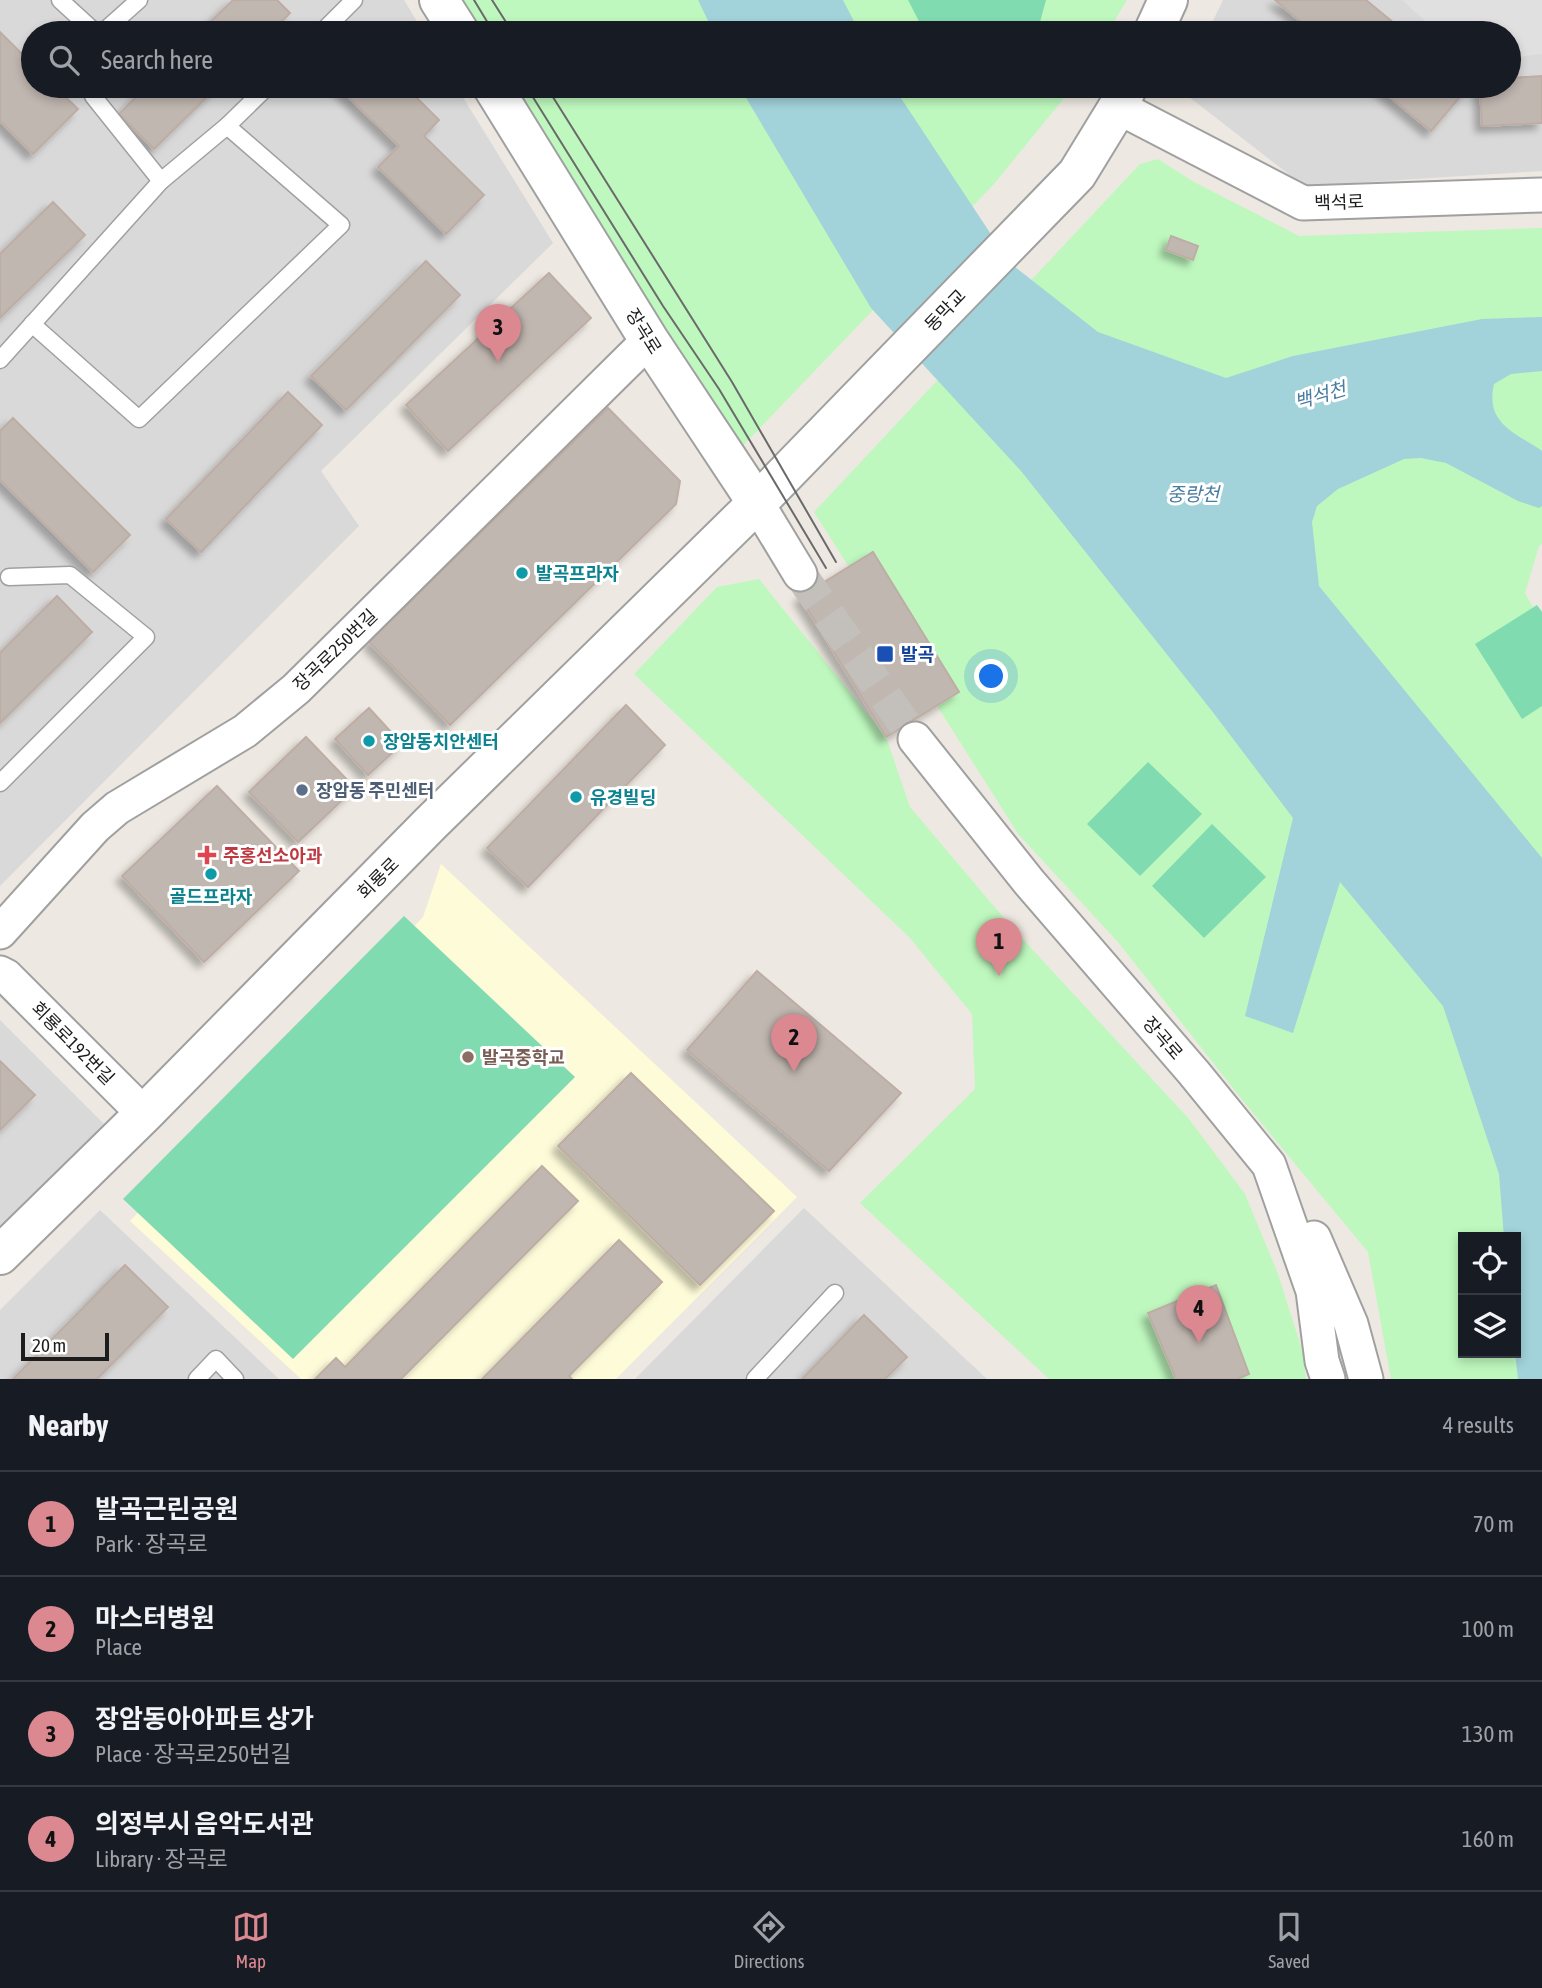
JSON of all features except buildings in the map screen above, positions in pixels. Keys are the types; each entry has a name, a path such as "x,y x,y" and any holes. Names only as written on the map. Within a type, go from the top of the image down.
{"street":[{"path":"439,0 452,21"},
{"path":"1158,21 1168,0"},
{"name":"장곡로","path":"499,98 649,340 757,503 800,574"},
{"name":"동막교","path":"757,503 1077,174 1122,98"},
{"name":"백석로","path":"1126,98 1303,203 1542,195"},
{"name":"장곡로250번길","path":"0,932 95,827 117,808 246,731 296,689 649,340"},
{"name":"회룡로","path":"0,1255 144,1114 430,824 757,503"},
{"name":"장곡로","path":"915,739 1029,882 1269,1164 1313,1291 1322,1361 1328,1379"},
{"name":"회룡로192번길","path":"0,973 144,1114"},
{"path":"1269,1164 1305,1218 1333,1279 1351,1324 1366,1379"}],"lane":[{"path":"60,0 83,21"},
{"path":"115,21 139,0"},
{"path":"333,21 355,0"},
{"path":"95,98 161,181"},
{"path":"0,360 161,181 227,126 256,98"},
{"path":"32,324 139,419 341,225 227,126"},
{"path":"0,783 146,637 70,575 3,578"},
{"path":"755,1379 835,1293"},
{"path":"197,1379 216,1359 235,1379"}],"shaded area":[{"path":"0,0 404,0 417,21 21,21 21,98 463,98 553,243 321,471 359,526 0,886"},
{"path":"1223,0 1542,0 1542,171 1304,186 1190,98 1521,98 1521,21 1213,21"},
{"path":"1402,0 1542,0 1542,54 1521,57 1521,21 1425,21"},
{"name":"발곡중학교","path":"441,864 797,1197 616,1379 301,1379 130,1221 423,917"},
{"path":"0,1020 104,1124 0,1225"},
{"path":"804,1208 987,1379 635,1379"},
{"path":"100,1210 279,1379 0,1379 0,1310"}],"green space":[{"path":"455,0 1127,0 1114,21 468,21"},
{"path":"908,0 1046,0 1040,21 919,21"},
{"path":"514,98 1064,98 994,184 733,456"},
{"path":"1158,159 1194,182 1299,236 1542,228 1542,544 1539,546 1525,593 1542,623 1542,1379 1391,1379 1368,1252 1244,1102 1118,942 1019,835 814,512 1140,164"},
{"path":"759,579 886,737 910,807 1008,923 1189,1119 1245,1194 1278,1274 1303,1353 1306,1379 1049,1379 860,1203 975,1089 972,1014 910,938 634,674 717,587"},
{"path":"1537,605 1542,612 1542,706 1522,719 1475,644"},
{"path":"1148,762 1202,814 1140,876 1087,824"},
{"path":"1212,824 1266,877 1204,938 1152,886"},
{"path":"404,916 575,1077 293,1359 123,1199"}],"water":[{"path":"698,0 843,0 854,21 708,21"},
{"name":"중랑천","path":"746,98 901,98 1010,263 1098,332 1226,378 1293,356 1482,319 1542,317 1542,371 1511,374 1494,384 1492,397 1494,408 1504,425 1542,451 1542,506 1539,508 1518,501 1446,463 1421,458 1404,459 1338,489 1317,506 1312,522 1319,586 1542,858 1542,1379 1518,1379 1516,1358 1521,1358 1521,1232 1504,1232 1499,1174 1443,1006 1340,882 1293,1033 1245,1016 1293,818 1212,711 1021,471 871,308"}],"tunnel":[{"path":"800,574 915,739"}],"tram line":[{"path":"474,0 487,21"},
{"path":"492,0 505,21"},
{"path":"533,98 663,306 719,389 826,568"},
{"path":"554,98 732,382 836,562"}],"place":[{"name":"장암동아아파트 상가","path":"498,362"},
{"name":"발곡프라자","path":"522,573"},
{"name":"발곡","path":"885,654"},
{"name":"장암동치안센터","path":"369,741"},
{"name":"장암동 주민센터","path":"302,790"},
{"name":"유경빌딩","path":"576,797"},
{"name":"주홍선소아과","path":"207,855"},
{"name":"골드프라자","path":"211,874"},
{"name":"발곡근린공원","path":"999,976"},
{"name":"발곡중학교","path":"468,1057"},
{"name":"마스터병원","path":"794,1072"},
{"name":"의정부시 음악도서관","path":"1199,1343"}],"water label":[{"name":"백석천","path":"1320,395"}]}
